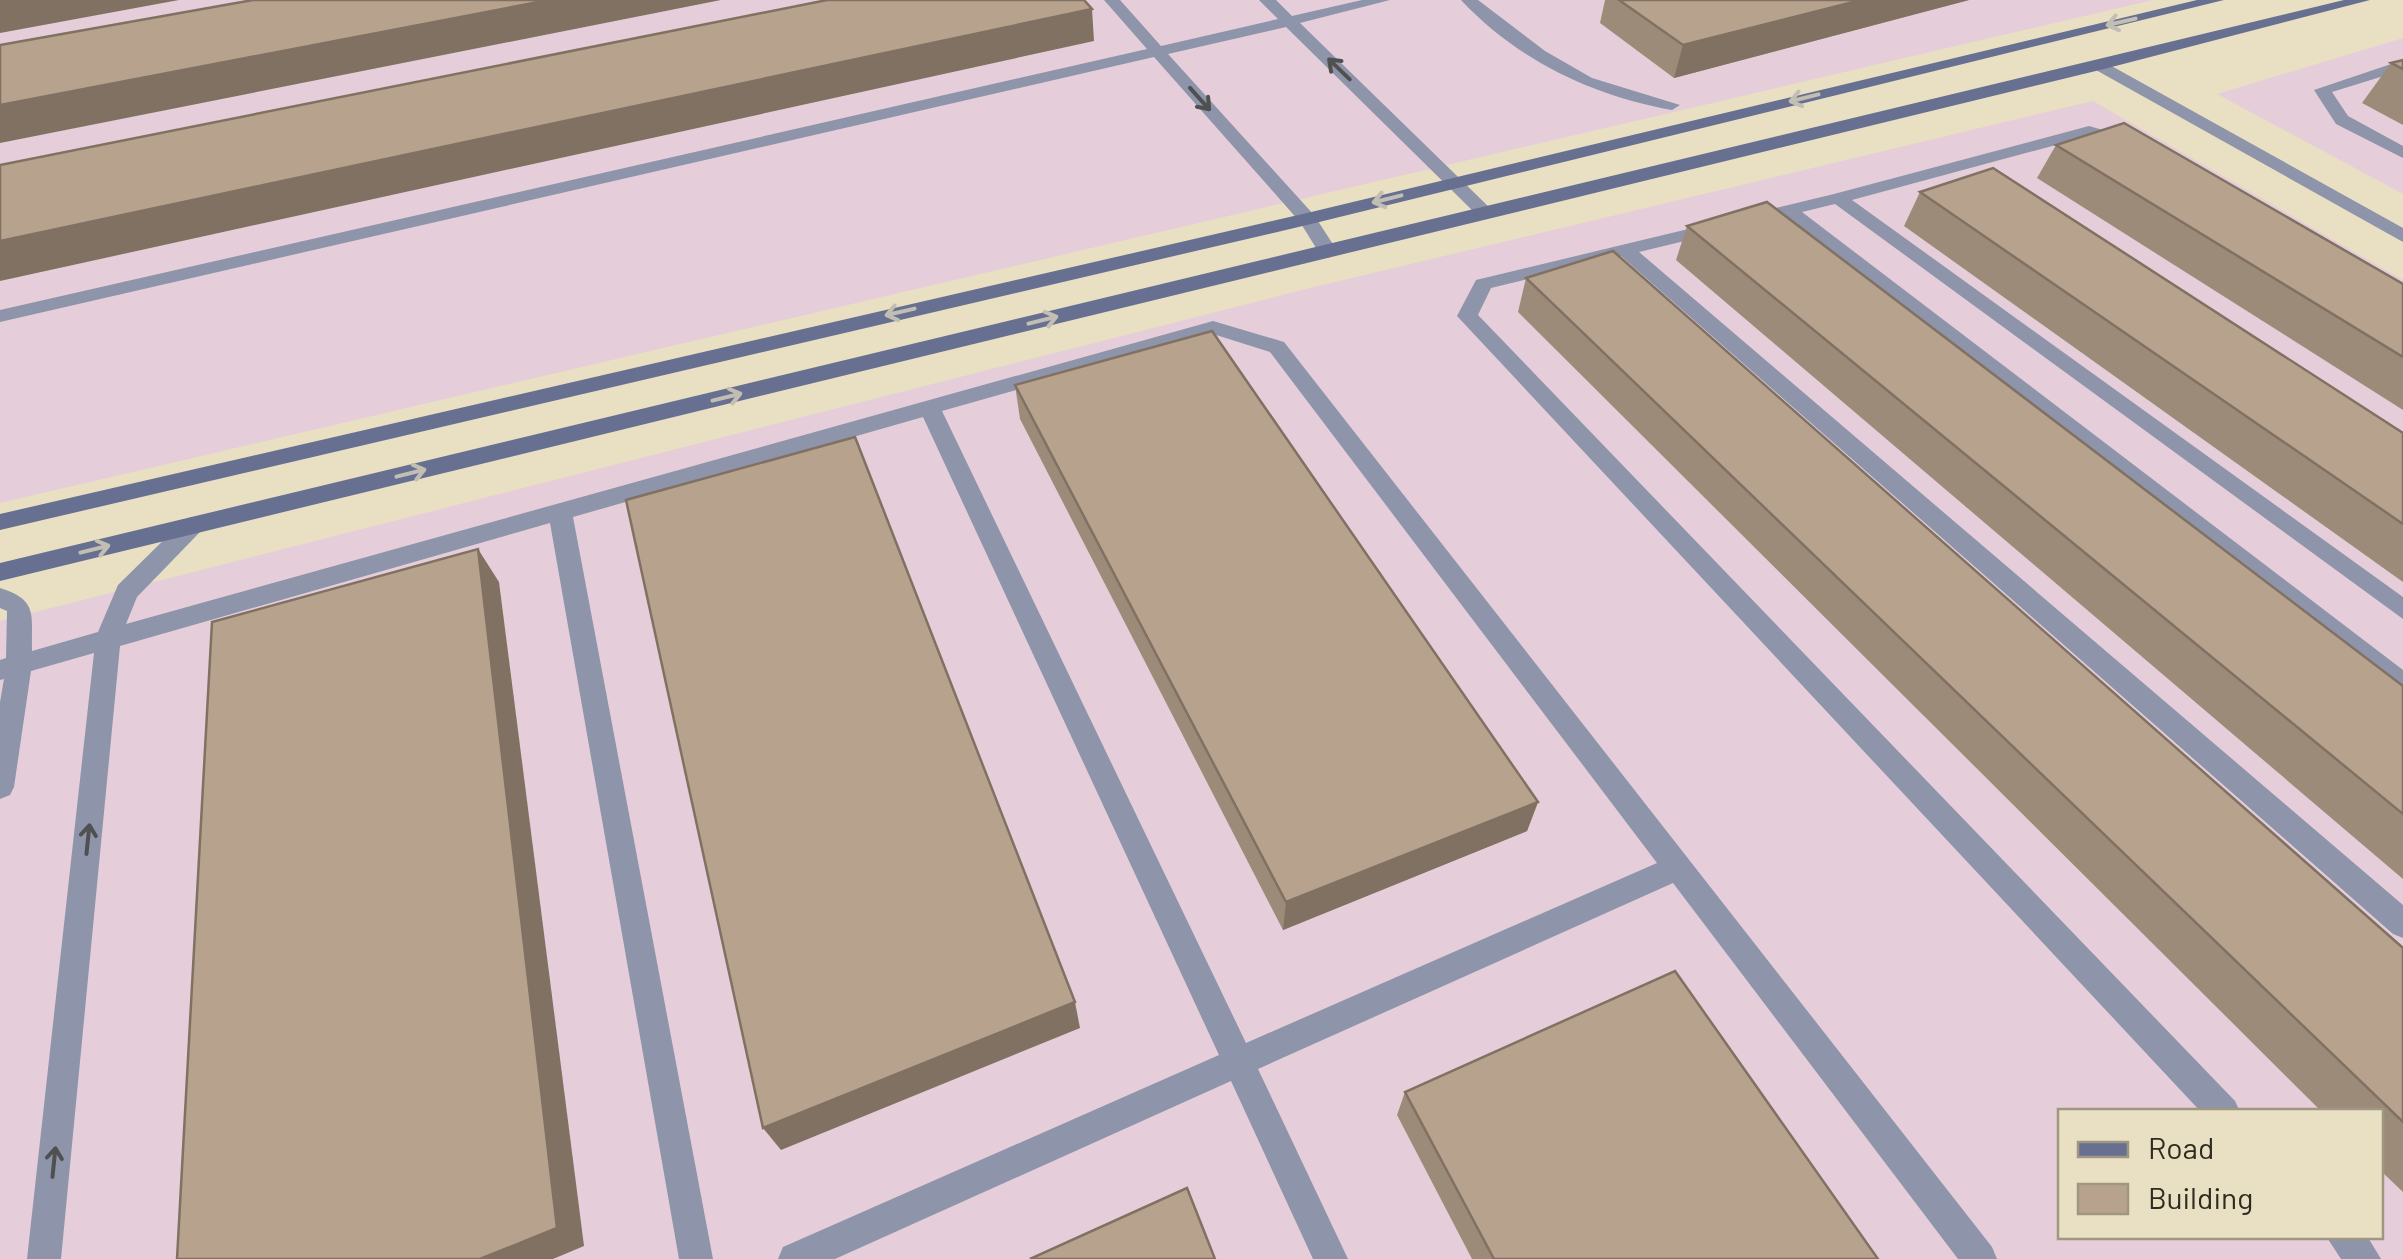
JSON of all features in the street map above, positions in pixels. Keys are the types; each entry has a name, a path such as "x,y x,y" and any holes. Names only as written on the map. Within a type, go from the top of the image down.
{"street":[{"path":"1112,0 1306,219 1328,252"},
{"path":"1267,0 1484,211"},
{"path":"0,316 1382,0"},
{"path":"1469,0 1573,76 1600,91 1672,105"},
{"path":"0,522 1306,219 2216,0"},
{"path":"0,572 1484,211 2102,67 2362,0"},
{"path":"2403,65 2322,90 2342,120 2403,153"},
{"path":"2102,67 2403,236"},
{"path":"2149,144 2089,132 1974,160 1838,198 1483,284 1467,316 2221,1109"},
{"path":"1974,160 2007,182"},
{"path":"1838,198 2403,610"},
{"path":"1787,210 2403,684"},
{"path":"1624,249 2403,924"},
{"path":"9,667 1213,327 1277,347 1980,1259"},
{"path":"929,407 1331,1259"},
{"path":"560,511 696,1259"},
{"path":"44,1259 108,639 127,592 192,526"},
{"path":"0,597 20,606 9,667 0,787"},
{"path":"795,1259 1678,867"},
{"path":"2345,1239 2364,1259"}],"shaded area":[{"path":"0,0 2153,0 0,503"},
{"path":"2403,38 2403,194 2217,94"},
{"path":"2093,101 2403,280 2403,1259 0,1259 0,621 1310,288"}],"building":[{"path":"253,0 549,0 0,105 0,45"},
{"path":"827,0 1084,0 1092,9 0,241 0,165"},
{"path":"1619,0 1861,0 1683,45"},
{"path":"2124,123 2403,284 2403,357 2056,145"},
{"path":"1993,168 2403,433 2403,524 1920,192"},
{"path":"1767,202 2403,686 2403,814 1687,226"},
{"path":"1613,251 2403,948 2403,1122 1526,278"},
{"path":"1212,331 1538,802 1286,902 1015,385"},
{"path":"855,437 1075,1002 763,1128 626,500"},
{"path":"478,549 557,1228 480,1259 177,1259 212,622"},
{"path":"1675,971 1878,1259 1494,1259 1405,1092"},
{"path":"1187,1188 1215,1259 1030,1259"}]}
